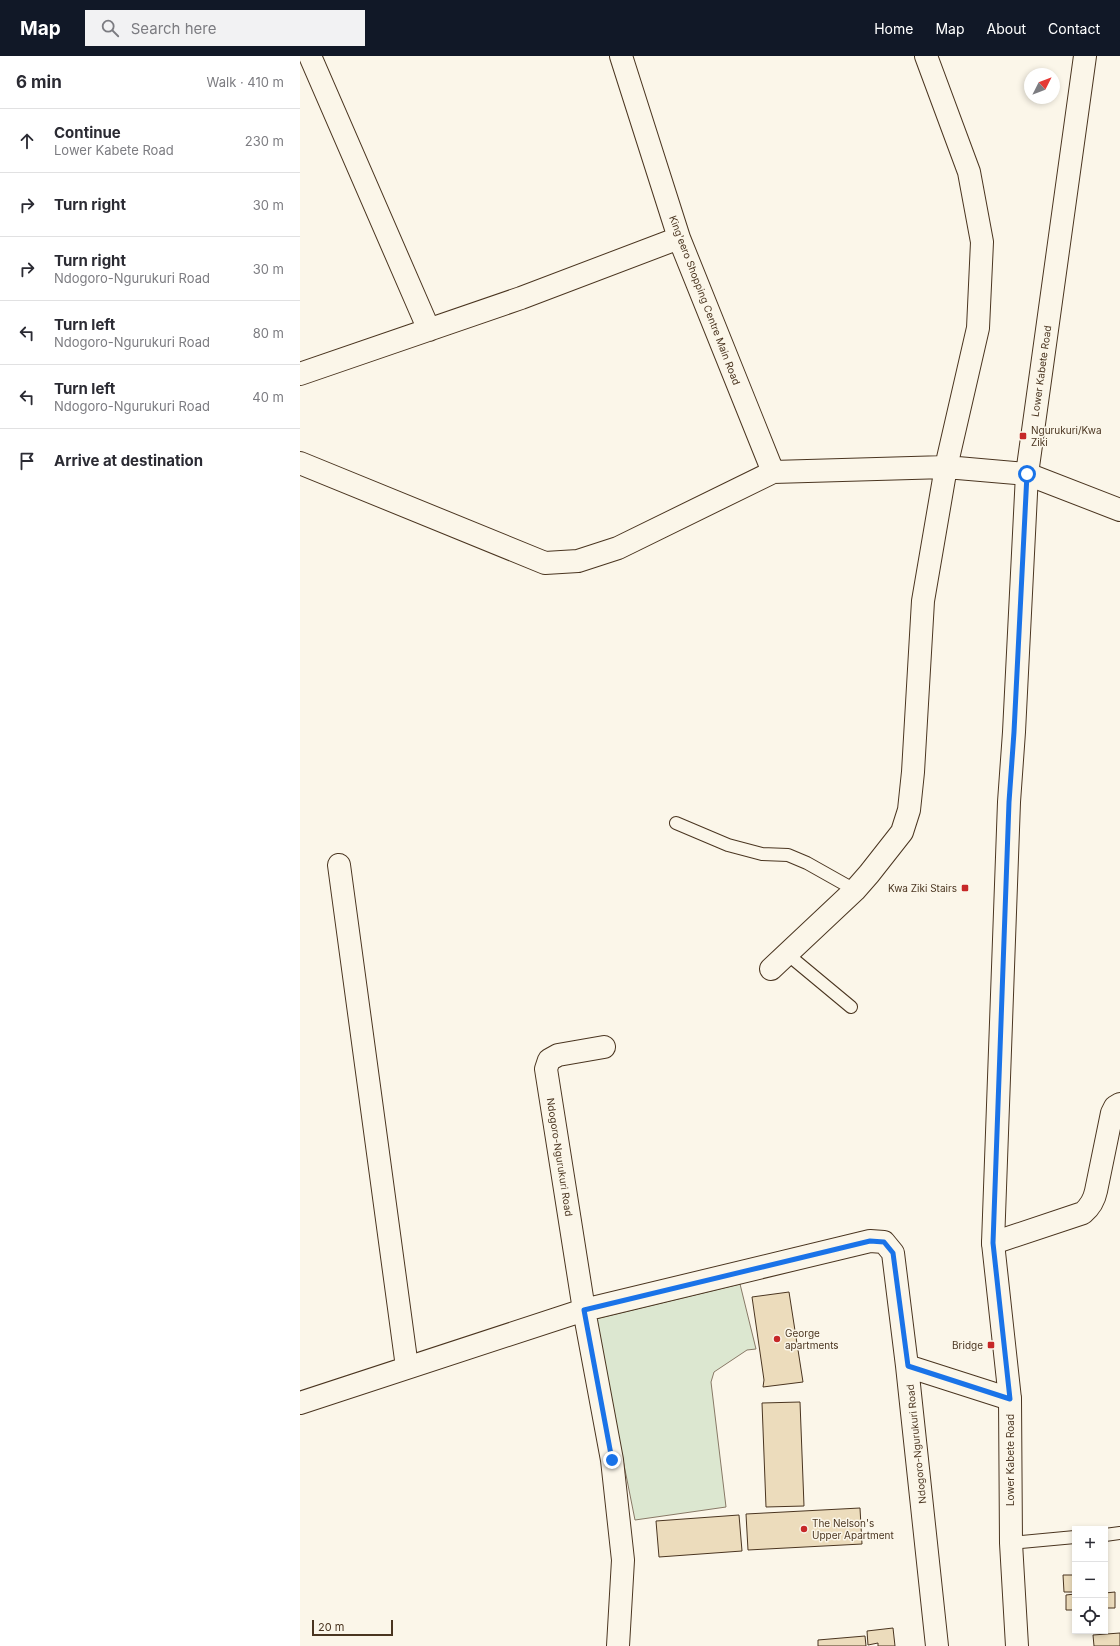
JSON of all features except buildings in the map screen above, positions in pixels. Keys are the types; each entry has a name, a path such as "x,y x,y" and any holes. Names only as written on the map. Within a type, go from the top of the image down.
{"street":[{"path":"310,56 429,330"},
{"name":"King'eero Shopping Centre Main Road","path":"621,56 679,238 774,472"},
{"path":"778,961 854,890 902,832 909,810 913,772 923,601 946,467 978,328 982,242 969,172 926,56"},
{"name":"Lower Kabete Road","path":"1017,1646 1011,1542 1010,1399 993,1243 1009,802 1027,474 1085,56"},
{"path":"300,374 521,298 679,238"},
{"path":"300,463 545,563 578,561 618,548 774,472 946,467 1027,474 1120,510"},
{"path":"339,865 407,1367"},
{"name":"Ndogoro-Ngurukuri Road","path":"604,1048 558,1055 549,1060 546,1069 584,1310 612,1460 624,1560 618,1646"},
{"path":"993,1243 1083,1213 1088,1208 1094,1200 1112,1113 1115,1107 1120,1104"},
{"name":"Ndogoro-Ngurukuri Road","path":"300,1403 584,1310 870,1241 884,1242 893,1253 908,1366 937,1646"},
{"path":"908,1366 1010,1399"}],"lane":[{"path":"676,823 728,845 762,854 788,855 807,863 854,890"},
{"path":"778,961 851,1007"},
{"path":"1108,1535 1120,1534"},
{"path":"1011,1542 1072,1537"}],"green space":[{"path":"740,1284 756,1349 747,1350 714,1372 711,1382 726,1507 635,1520 595,1319"}],"place":[{"name":"Ngurukuri/Kwa Ziki","path":"1023,436"},
{"name":"Kwa Ziki Stairs","path":"965,888"},
{"name":"George apartments","path":"777,1339"},
{"name":"Bridge","path":"991,1345"},
{"name":"The Nelson's Upper Apartment","path":"804,1529"}],"route":[{"path":"612,1460 584,1310 870,1241 884,1242 893,1253 908,1366 1010,1399 993,1243 1009,802 1027,474"}]}
